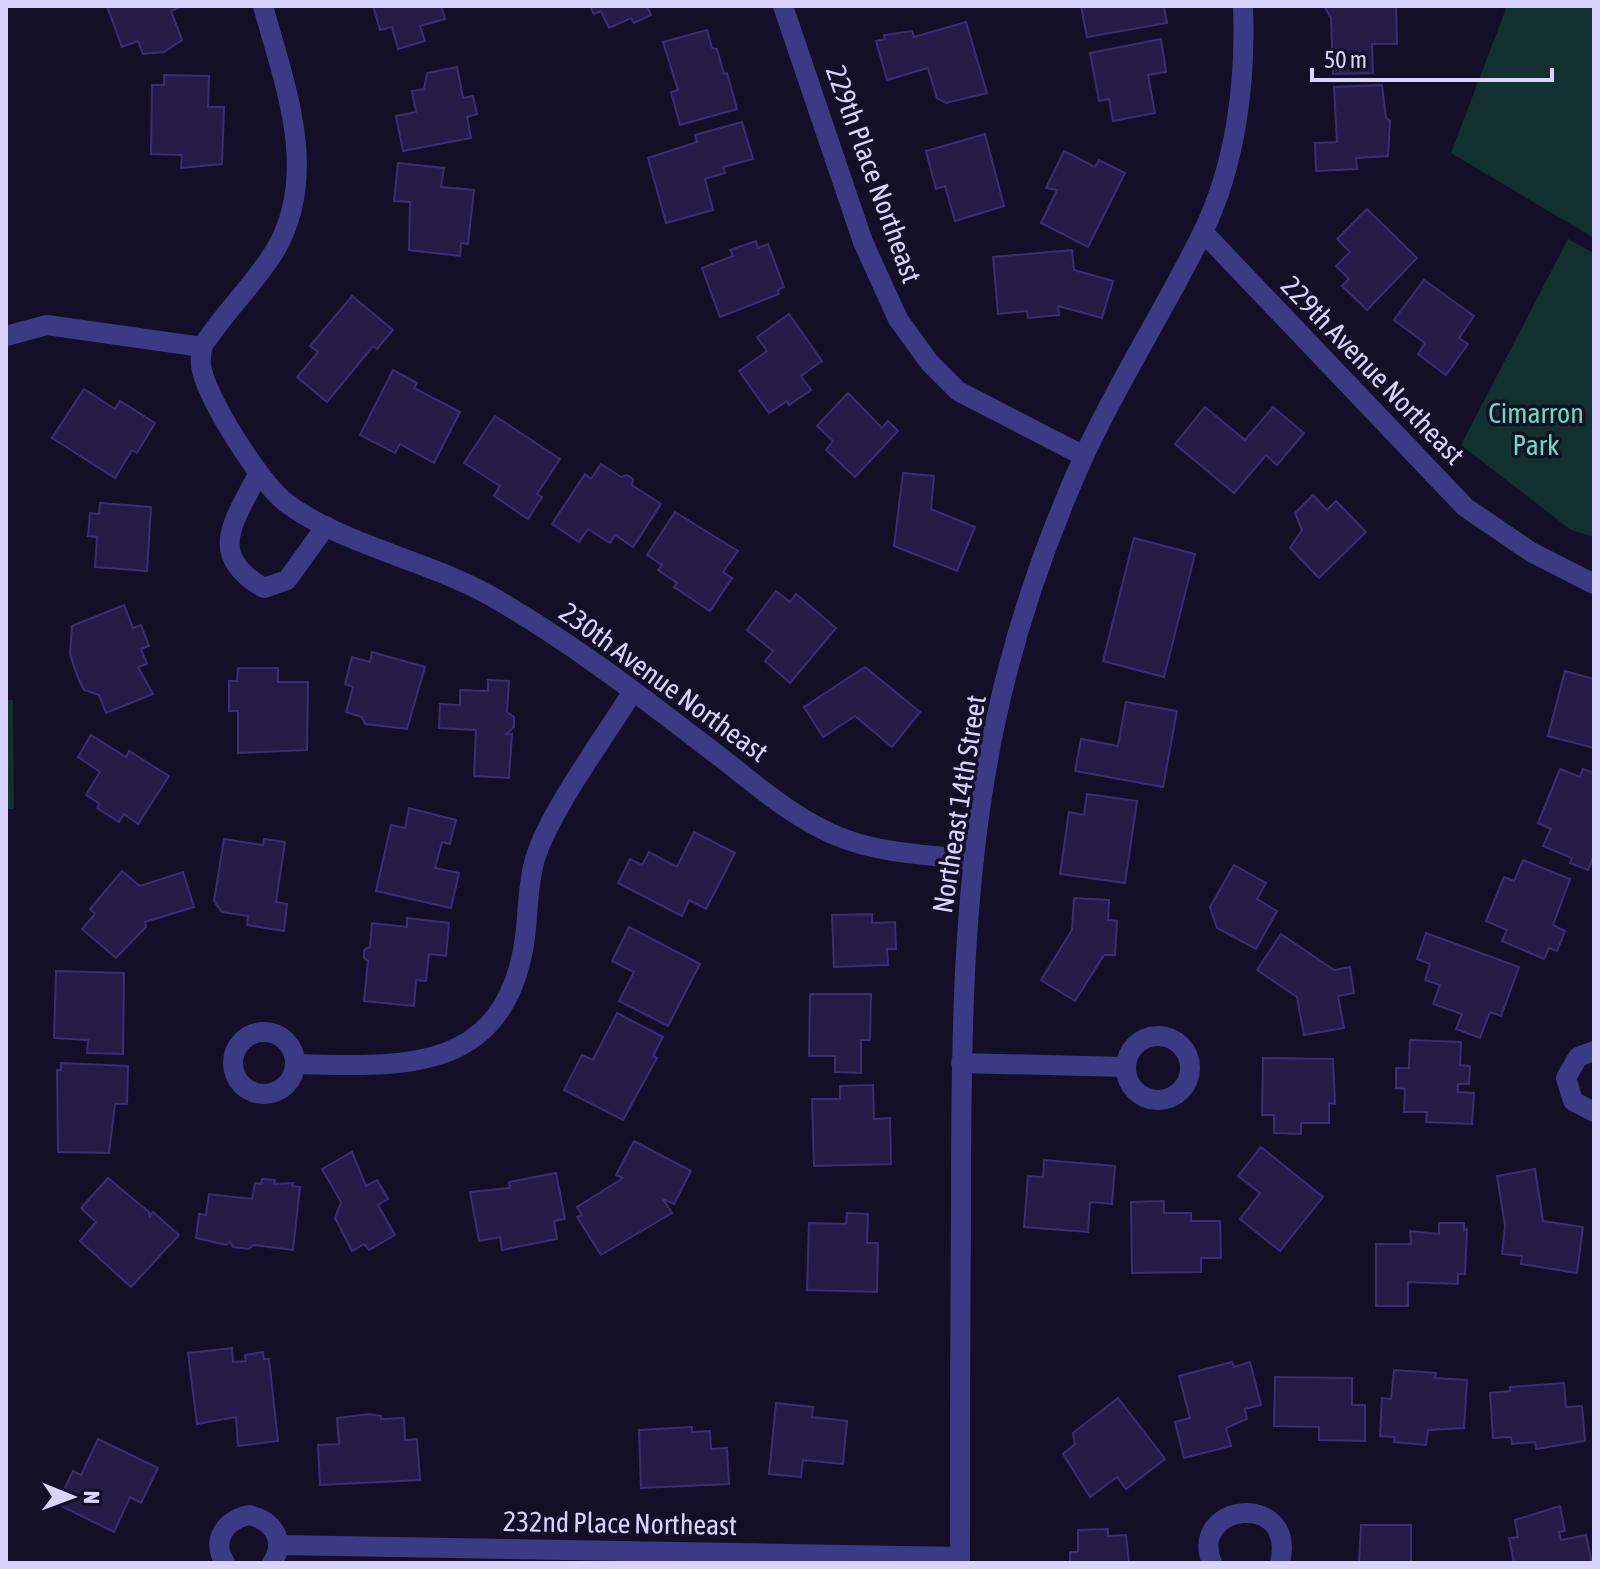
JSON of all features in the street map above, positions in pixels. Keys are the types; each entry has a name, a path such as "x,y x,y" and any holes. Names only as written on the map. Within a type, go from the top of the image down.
{"street":[{"path":"6,336 47,325 202,347 220,318 276,249 294,193 295,125 263,6"},
{"name":"229th Place Northeast","path":"783,6 863,242 898,319 929,362 958,391 1084,456"},
{"name":"Northeast 14th Street","path":"960,1560 961,1063 974,860 995,723 1023,623 1084,456 1135,353 1203,232 1229,161 1240,95 1243,6"},
{"name":"229th Avenue Northeast","path":"1203,232 1465,507 1531,552 1594,584"},
{"name":"230th Avenue Northeast","path":"202,347 201,366 209,388 257,476 285,502 326,526 420,563 484,593 532,621 633,691 793,812 842,838 872,847 974,860"},
{"path":"257,476 231,528 230,552 242,575 264,588 287,580 326,526"},
{"path":"296,1064 361,1065 433,1057 463,1048 491,1025 509,992 523,951 533,871 547,832 633,691"},
{"path":"1594,1051 1578,1057 1566,1078 1573,1101 1594,1112"},
{"path":"961,1063 1125,1067"},
{"path":"1212,1563 1208,1546 1212,1533 1230,1515 1242,1512 1267,1518 1276,1528 1281,1539 1280,1563"},
{"name":"232nd Place Northeast","path":"225,1563 218,1544 221,1533 238,1517 261,1517 271,1524 276,1554 960,1560"}],"green space":[{"path":"1507,6 1594,6 1594,238 1451,153"},
{"name":"Cimarron Park","path":"1568,239 1594,253 1594,537 1571,530 1461,445"},
{"path":"6,700 13,700 14,809 6,809"}],"building":[{"path":"107,6 183,6 171,11 182,40 164,52 143,54 138,41 122,47"},
{"path":"373,6 441,6 445,19 420,26 425,41 398,49 392,27 380,30"},
{"path":"590,6 647,6 651,15 634,23 631,18 609,28 601,11 594,14"},
{"path":"1081,6 1164,6 1167,23 1087,37"},
{"path":"1324,6 1396,6 1397,44 1372,44 1373,73 1333,74 1331,18"},
{"path":"966,22 987,93 946,103 937,98 928,68 887,80 876,41 885,39 884,35 912,31 914,37"},
{"path":"707,30 712,48 717,49 724,74 727,73 737,109 680,125 671,92 678,90 663,42"},
{"path":"1161,39 1166,72 1148,75 1155,113 1113,121 1109,99 1099,101 1090,53"},
{"path":"457,67 463,98 473,96 477,114 467,117 471,138 403,151 396,116 416,112 412,91 424,89 427,73"},
{"path":"164,75 209,76 208,107 224,107 222,164 181,168 182,155 151,154 152,85 164,85"},
{"path":"1382,85 1386,118 1390,121 1388,156 1356,158 1357,169 1316,171 1315,143 1337,142 1334,87"},
{"path":"742,122 753,159 723,167 725,173 705,179 713,210 666,223 648,158 697,142 695,135"},
{"path":"985,134 1004,206 955,221 945,186 936,189 926,151"},
{"path":"1064,151 1095,167 1099,160 1125,173 1088,247 1041,223 1057,190 1046,188"},
{"path":"398,163 444,168 441,187 474,190 468,244 461,243 460,256 409,250 410,202 394,201"},
{"path":"1367,209 1417,258 1367,310 1342,286 1349,279 1336,266 1350,252 1337,239"},
{"path":"756,241 758,248 768,244 784,287 778,290 779,294 720,317 702,268 733,256 730,250"},
{"path":"1072,250 1074,270 1113,281 1102,318 1058,306 1059,315 1028,318 1027,311 998,314 993,257"},
{"path":"1424,280 1474,316 1459,338 1468,344 1446,375 1418,354 1425,343 1394,320"},
{"path":"352,296 393,330 377,349 373,346 327,402 297,377 318,352 310,346"},
{"path":"789,314 822,361 801,376 811,390 789,405 787,401 769,413 739,371 767,351 757,337"},
{"path":"393,370 417,383 414,388 460,412 434,463 400,444 395,453 360,435"},
{"path":"84,389 115,409 120,401 155,423 137,453 132,450 115,478 52,438"},
{"path":"848,393 882,428 888,421 898,431 855,477 826,450 833,441 817,426"},
{"path":"1205,407 1245,440 1273,407 1304,433 1277,465 1266,455 1234,493 1175,444"},
{"path":"495,416 560,459 537,494 542,497 528,519 494,496 500,486 464,463"},
{"path":"601,464 621,477 627,475 633,479 632,485 661,504 633,547 615,535 610,543 588,529 579,542 552,524 585,474 591,479"},
{"path":"903,473 934,476 931,509 975,527 957,571 894,546"},
{"path":"1313,495 1327,510 1336,501 1366,532 1319,578 1290,548 1302,530 1295,513"},
{"path":"100,503 151,507 147,571 95,567 97,537 88,536 90,513 99,514"},
{"path":"675,512 738,551 723,572 732,578 710,611 674,587 677,583 658,570 662,565 647,555"},
{"path":"1134,538 1195,554 1164,677 1103,661"},
{"path":"776,591 790,602 796,594 836,628 790,683 765,661 773,651 747,630"},
{"path":"124,605 133,628 141,625 149,646 141,649 147,664 138,667 153,694 106,713 99,695 84,690 78,678 70,654 72,626"},
{"path":"372,652 425,667 407,729 365,724 362,717 346,712 353,687 345,684 352,657 370,662"},
{"path":"865,667 920,712 892,747 855,716 823,737 804,707"},
{"path":"238,668 278,668 278,682 308,682 307,750 238,753 238,711 229,711 229,681 237,681"},
{"path":"1565,671 1594,679 1594,748 1548,736"},
{"path":"488,680 509,681 507,712 514,717 514,727 506,734 512,734 509,778 474,776 476,730 439,728 440,704 460,705 460,690 488,691"},
{"path":"1126,702 1177,711 1163,787 1075,771 1081,739 1118,746"},
{"path":"91,735 126,757 129,751 169,776 138,824 124,814 119,822 97,808 100,804 86,795 100,772 78,757"},
{"path":"1560,769 1580,777 1583,769 1594,773 1594,855 1588,870 1570,863 1572,858 1543,846 1551,829 1538,823"},
{"path":"1087,794 1137,801 1125,883 1060,874 1069,812 1084,815"},
{"path":"409,808 456,820 450,844 442,842 435,868 459,873 451,908 376,891 391,825 405,828"},
{"path":"694,832 735,853 706,909 689,900 682,916 618,883 630,859 642,865 649,852 677,867"},
{"path":"224,839 263,845 264,839 285,842 276,902 287,904 284,931 247,925 248,916 222,912 214,901"},
{"path":"1523,860 1570,879 1553,925 1565,931 1557,951 1549,948 1544,959 1502,941 1507,930 1486,921 1504,877 1514,881"},
{"path":"1234,865 1266,883 1257,899 1277,911 1256,949 1217,928 1210,907"},
{"path":"122,871 140,886 183,872 194,907 145,922 146,927 116,958 82,929 95,914 90,909"},
{"path":"1074,898 1109,900 1108,920 1117,921 1115,955 1104,955 1075,1001 1041,980 1072,930"},
{"path":"872,914 872,923 895,922 896,949 887,949 888,965 834,967 832,915"},
{"path":"407,918 449,923 446,956 429,954 426,981 416,980 414,1006 364,1001 368,961 364,958 364,950 370,947 372,923 407,927"},
{"path":"629,927 700,964 668,1026 619,1001 634,972 612,961"},
{"path":"1426,933 1519,967 1501,1016 1490,1012 1480,1038 1456,1029 1462,1014 1433,1004 1440,985 1425,980 1430,964 1417,959"},
{"path":"1281,934 1334,970 1350,967 1354,993 1338,996 1344,1028 1304,1035 1297,997 1257,970"},
{"path":"56,971 124,973 123,1054 87,1053 88,1040 54,1038"},
{"path":"810,994 871,994 870,1040 861,1040 861,1073 835,1072 835,1056 809,1056"},
{"path":"617,1013 663,1037 653,1056 657,1058 623,1120 564,1090 582,1055 593,1060"},
{"path":"1410,1040 1461,1042 1460,1065 1470,1066 1469,1084 1458,1084 1458,1092 1474,1093 1472,1124 1426,1122 1427,1112 1404,1112 1405,1089 1396,1088 1396,1068 1409,1068"},
{"path":"1263,1058 1333,1059 1335,1104 1329,1103 1329,1123 1301,1123 1301,1134 1274,1133 1274,1115 1262,1115"},
{"path":"61,1063 128,1066 127,1104 115,1104 109,1153 58,1152 57,1070 61,1070"},
{"path":"873,1085 874,1119 890,1118 891,1164 814,1166 812,1099 840,1099 840,1086"},
{"path":"634,1141 691,1171 674,1204 663,1199 672,1213 601,1255 577,1217 582,1215 577,1207 623,1178 616,1175"},
{"path":"1261,1147 1323,1197 1280,1251 1240,1219 1260,1193 1238,1176"},
{"path":"352,1152 366,1186 377,1180 388,1199 378,1205 395,1235 369,1250 364,1244 352,1251 335,1218 341,1202 322,1169"},
{"path":"1044,1160 1115,1166 1112,1204 1090,1202 1088,1232 1024,1227 1028,1176 1043,1177"},
{"path":"1535,1169 1543,1221 1583,1227 1577,1273 1521,1264 1522,1256 1502,1254 1505,1226 1497,1176"},
{"path":"556,1173 565,1219 554,1221 557,1239 502,1250 500,1237 479,1241 470,1192 510,1188 509,1182"},
{"path":"108,1178 150,1216 153,1212 179,1235 131,1287 80,1241 96,1222 81,1208"},
{"path":"262,1179 275,1180 274,1184 293,1183 292,1186 300,1187 293,1250 253,1245 249,1249 233,1247 230,1242 226,1245 196,1238 199,1214 206,1215 209,1194 252,1199 255,1183 261,1184"},
{"path":"1164,1201 1164,1213 1191,1213 1191,1221 1220,1221 1221,1258 1201,1258 1201,1272 1132,1273 1131,1202"},
{"path":"847,1213 868,1214 867,1243 878,1243 877,1292 807,1290 809,1223 846,1224"},
{"path":"1439,1223 1464,1223 1464,1230 1467,1229 1465,1274 1458,1274 1458,1284 1408,1282 1408,1306 1376,1306 1376,1244 1411,1244 1410,1231 1439,1234"},
{"path":"232,1348 233,1362 246,1361 245,1355 263,1352 264,1359 269,1359 278,1441 238,1446 236,1417 197,1424 188,1353"},
{"path":"1232,1362 1234,1367 1250,1362 1261,1405 1245,1409 1247,1419 1226,1428 1231,1446 1184,1458 1175,1422 1190,1418 1179,1376"},
{"path":"1394,1370 1436,1373 1435,1378 1467,1380 1464,1428 1428,1430 1426,1445 1394,1442 1395,1437 1380,1436 1382,1398 1391,1399"},
{"path":"1275,1377 1352,1378 1352,1405 1365,1405 1365,1441 1319,1440 1319,1427 1274,1426"},
{"path":"1564,1383 1566,1407 1582,1406 1585,1441 1536,1449 1535,1442 1512,1444 1511,1437 1493,1438 1490,1393 1510,1391 1510,1387"},
{"path":"1118,1398 1165,1459 1126,1489 1117,1477 1090,1497 1063,1454 1075,1444 1073,1433"},
{"path":"776,1403 813,1407 812,1417 847,1421 843,1464 803,1460 801,1477 769,1474"},
{"path":"369,1414 381,1416 381,1419 404,1418 405,1440 417,1439 420,1480 320,1485 318,1445 339,1444 337,1418"},
{"path":"692,1427 692,1432 710,1431 711,1449 727,1448 729,1484 641,1488 639,1430"},
{"path":"98,1439 158,1468 141,1503 130,1497 114,1532 57,1504 73,1471 81,1475"},
{"path":"1560,1506 1565,1531 1559,1532 1561,1540 1586,1535 1592,1563 1514,1563 1509,1538 1518,1537 1515,1520"},
{"path":"1361,1525 1411,1525 1411,1563 1359,1563"},
{"path":"1108,1529 1108,1536 1126,1535 1129,1563 1070,1563 1070,1552 1078,1552 1078,1530"}]}
